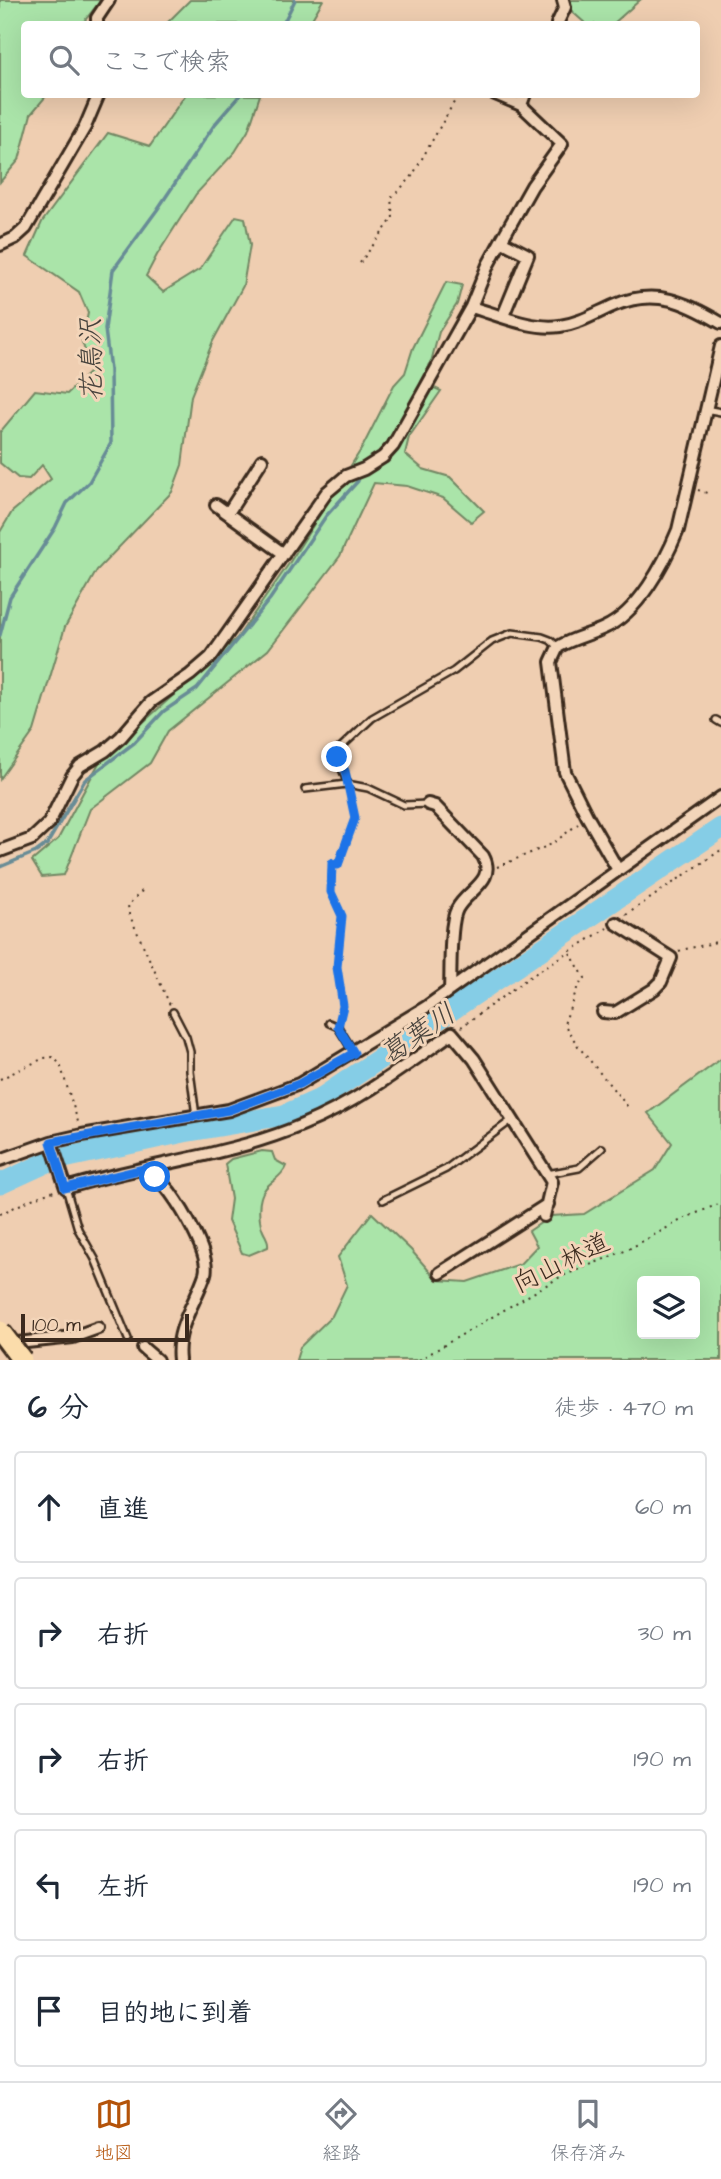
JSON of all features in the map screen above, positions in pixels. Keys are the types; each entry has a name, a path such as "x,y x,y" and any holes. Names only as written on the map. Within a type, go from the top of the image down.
{"highway":[{"path":"0,1331 22,1360"}],"street":[{"path":"97,21 109,0"},
{"path":"558,21 565,7 564,0"},
{"path":"0,245 15,238 26,228 85,127 97,98"},
{"path":"0,851 32,839 49,823 72,776 80,766 105,751 151,702 211,657 327,492 346,476 383,457 393,446 471,307 501,241 532,186 562,144 523,99"},
{"path":"501,241 528,254 503,316"},
{"path":"471,307 532,325 557,327 577,323 638,296 662,298 694,307 721,323"},
{"path":"618,870 565,772 551,662 558,647 622,618 666,559 678,530 721,346"},
{"path":"228,513 262,460"},
{"path":"216,505 284,554"},
{"path":"0,1160 82,1135 229,1110 299,1084 354,1053 450,990 721,797"},
{"path":"428,804 435,806 483,856 488,870 482,883 457,908 453,922 450,990"},
{"path":"603,1012 615,1013 654,989 661,982 671,958 616,923"},
{"path":"52,1144 65,1186 228,1149 301,1126 343,1106 452,1033 474,1059 552,1182 544,1216"},
{"path":"147,1168 168,1189 207,1261 206,1272 182,1329 178,1346 179,1360"},
{"path":"440,1273 548,1204"},
{"path":"0,1345 73,1337 98,1328"},
{"path":"143,1348 158,1360"}],"lane":[{"path":"705,409 721,412"},
{"path":"347,785 337,751 372,718 454,671 492,641 512,633 542,637 551,640 558,647"},
{"path":"305,789 347,785 368,788 404,805 428,804"},
{"path":"173,1012 186,1037 190,1052 196,1116"},
{"path":"329,1023 338,1027 354,1053"},
{"path":"383,1200 446,1169 513,1119"},
{"path":"547,1174 579,1168 601,1148"},
{"path":"65,1186 78,1229 95,1259 128,1339"}],"path":[{"path":"360,263 393,218 391,198 411,178 456,98"},
{"path":"338,1027 343,1006 337,967 342,916 331,892 331,872 332,863 338,865 355,818 347,785"},
{"path":"488,870 552,845 587,816"},
{"path":"452,1033 528,978 616,923 658,891 721,850"},
{"path":"142,891 128,905 129,914 173,1012"},
{"path":"671,958 694,946 705,947 721,940"},
{"path":"570,953 585,978 578,986 564,1024 578,1046 628,1107"},
{"path":"0,1079 44,1058 53,1057 60,1064 82,1135"},
{"path":"0,1214 65,1186"},
{"name":"向山林道","path":"419,1360 560,1277 627,1250 685,1218 721,1203"}],"green space":[{"path":"0,0 101,0 84,21 21,21 21,98 44,98 31,114 19,160 0,182"},
{"path":"190,0 323,0 311,21 169,21"},
{"path":"559,0 640,0 616,21 583,21"},
{"path":"183,98 259,98 248,131 235,152 196,194 146,276 163,292 200,269 236,216 245,218 250,245 243,286 213,341 191,396 182,465 172,492 97,570 65,627 34,731 0,779 0,532 12,512 51,479 42,465 29,479 18,478 0,463 0,432 35,390 67,394 92,370 82,342 88,313 79,292 27,256 42,222 108,133 150,146"},
{"path":"446,282 462,285 457,304 439,332 431,362 421,382 441,391 409,437 405,454 423,469 450,477 484,511 471,522 443,498 407,486 374,483 340,556 268,650 168,731 150,763 90,809 64,875 42,877 32,861 58,839 100,761 237,638 288,565 362,448 394,385 405,373 413,348"},
{"path":"721,1059 721,1360 296,1360 300,1347 332,1316 347,1285 338,1257 372,1213 411,1250 437,1280 467,1282 520,1264 537,1246 529,1231 551,1216 584,1214 655,1170 672,1143 648,1113"},
{"path":"262,1151 272,1152 275,1160 286,1166 281,1175 263,1192 260,1201 260,1219 268,1247 249,1255 242,1253 228,1221 231,1199 225,1164 231,1159"}],"waterway":[{"name":"花鳥沢","path":"284,21 295,0"},
{"name":"花鳥沢","path":"0,635 10,597 55,528 67,503 89,482 111,443 110,370 105,329 113,270 215,124 238,98"},
{"path":"0,867 36,852 47,844 85,780 134,743 164,711 197,689 270,599 326,516 358,481"},
{"name":"葛葉川","path":"0,1184 50,1161 184,1132 284,1115 320,1099 721,828"}],"route":[{"path":"155,1177 147,1168 65,1188 51,1142 229,1110 299,1084 354,1053 338,1027 343,1006 337,967 342,916 331,892 331,872 332,863 338,865 355,818 345,771 337,757"}]}
